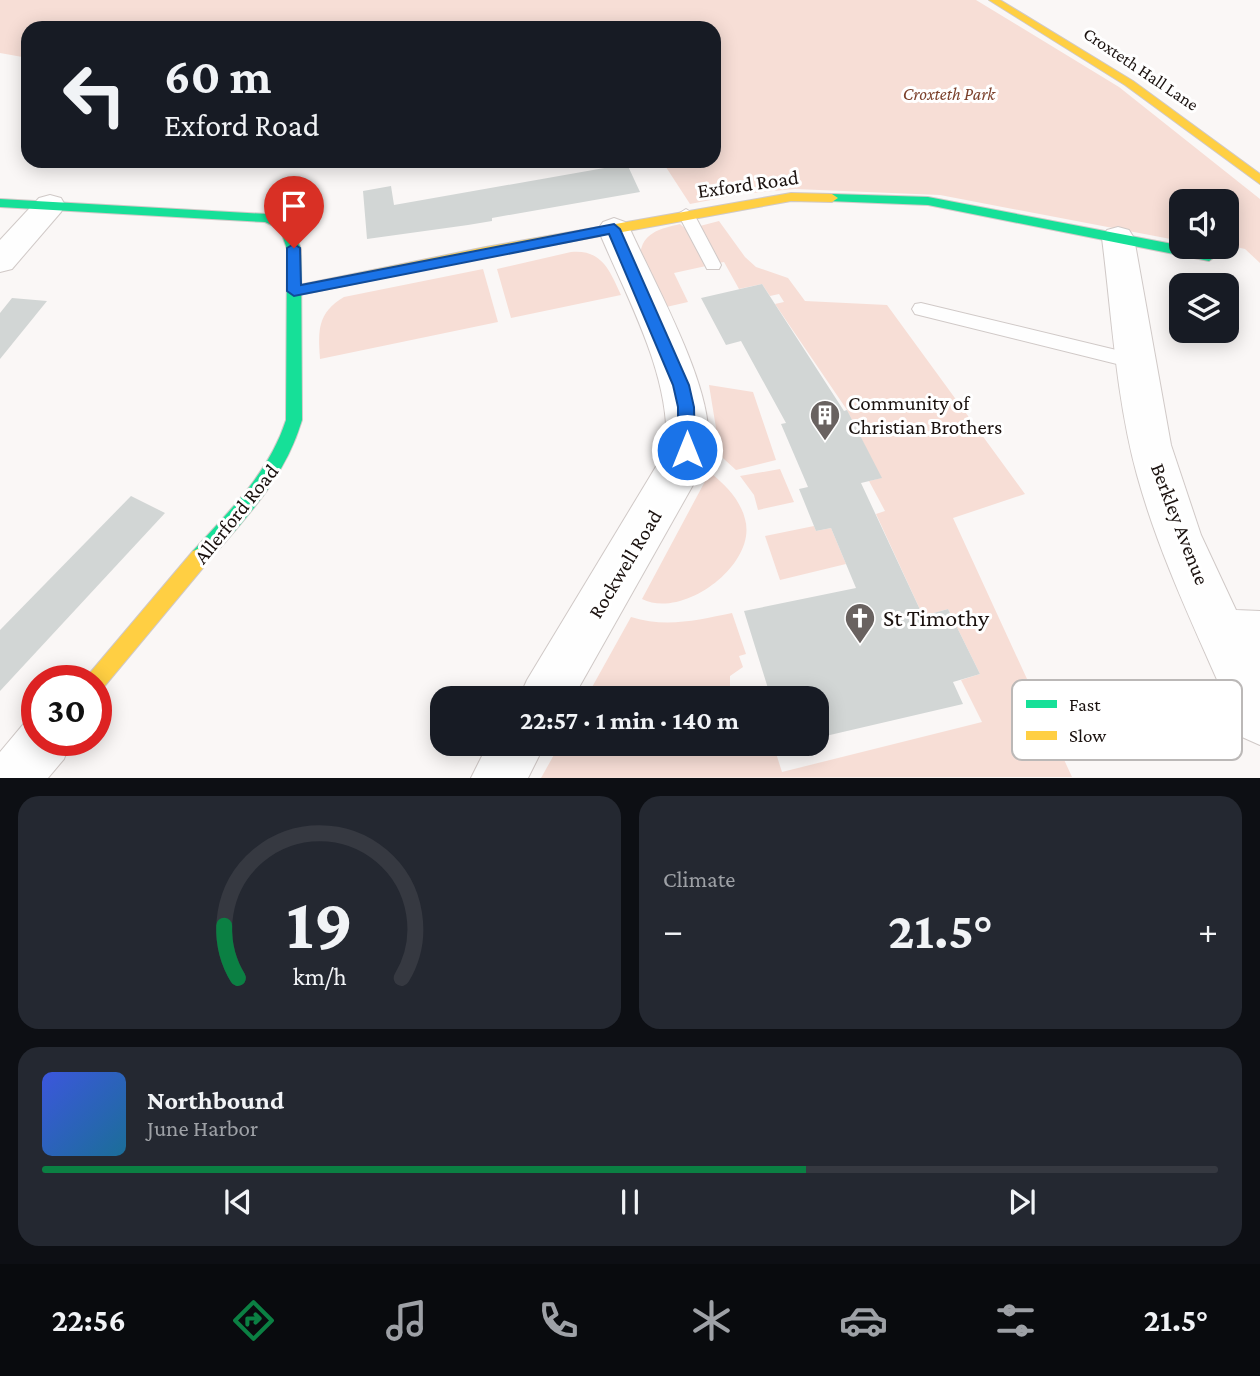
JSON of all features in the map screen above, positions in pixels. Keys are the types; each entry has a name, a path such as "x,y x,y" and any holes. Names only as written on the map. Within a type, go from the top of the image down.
{"street":[{"name":"Croxteth Hall Lane","path":"994,0 1119,75 1260,180"},
{"name":"Exford Road","path":"294,291 686,214 791,197 853,197 965,207 1169,248"},
{"name":"Allerford Road","path":"0,202 252,216 277,221 285,226 291,236 294,291 294,420 289,443 280,461 109,665"},
{"path":"0,261 50,205"},
{"name":"Rockwell Road","path":"552,686 662,503 687,450 686,407 681,385 614,229"},
{"name":"Berkley Avenue","path":"1118,237 1147,430 1161,485 1242,634 1260,719"},
{"path":"13,778 32,756"},
{"path":"498,778 511,756"}],"lane":[{"path":"686,214 713,264"},
{"path":"921,309 1137,362"}],"green space":[{"name":"Croxteth Park","path":"0,0 976,0 1119,87 1260,199 1260,263 1245,249 1239,248 1239,189 1169,189 1169,239 940,195 795,189 742,194 690,204 667,168 721,168 721,21 21,21 21,57 0,53"},
{"path":"719,221 745,257 756,267 788,278 805,301 887,305 1025,494 953,518 1027,680 1012,680 1012,760 1064,760 1072,777 541,778 553,756 777,756 782,772 982,722 961,680 980,674 948,609 923,616 876,514 885,511 869,481 881,478 847,410 775,304 784,302 779,294 770,296 762,284 739,289 724,262 719,263 700,226"},
{"path":"680,224 687,230 706,266 674,273 688,302 662,308 640,256 641,248 653,233"},
{"path":"571,252 590,254 604,263 621,295 511,318 497,269"},
{"path":"483,269 498,322 320,359 319,340 324,316 344,297"},
{"path":"709,385 753,392 776,460 736,470 713,449 716,428"},
{"path":"780,469 794,502 758,510 754,495 740,476"},
{"path":"710,472 731,493 743,512 746,536 740,553 729,570 714,584 696,595 677,602 659,603 642,599"},
{"path":"814,526 816,531 831,528 846,564 780,580 765,536"},
{"path":"732,613 746,654 739,656 743,667 730,676 730,686 593,686 631,617 657,622 694,620"}],"building":[{"path":"604,168 629,168 640,192 492,218 492,221 367,239 363,191 391,186 394,205"},
{"name":"St Timothy","path":"762,284 844,411 847,410 882,478 861,483 923,616 948,609 980,674 953,682 963,704 829,735 829,686 767,686 744,611 856,588 831,528 816,531 799,489 808,487 781,424 786,423 741,341 726,345 701,298"},
{"path":"12,298 47,301 0,359 0,313"},
{"path":"131,496 165,513 24,665 21,665 21,668 0,691 0,630"}],"traffic: fast":[{"path":"832,198 928,201 1169,248"},
{"path":"0,203 267,218 285,226 294,249 294,420 288,440 268,476 200,557"}],"traffic: slow":[{"path":"994,0 1129,83 1260,180"},
{"path":"294,291 486,252 791,197 832,198"},
{"path":"109,665 200,557"}],"place":[{"name":"Community of Christian Brothers","path":"825,442"},
{"name":"St Timothy","path":"860,645"}],"route":[{"path":"294,248 294,291 614,229 681,385 686,407 687,450"}]}
